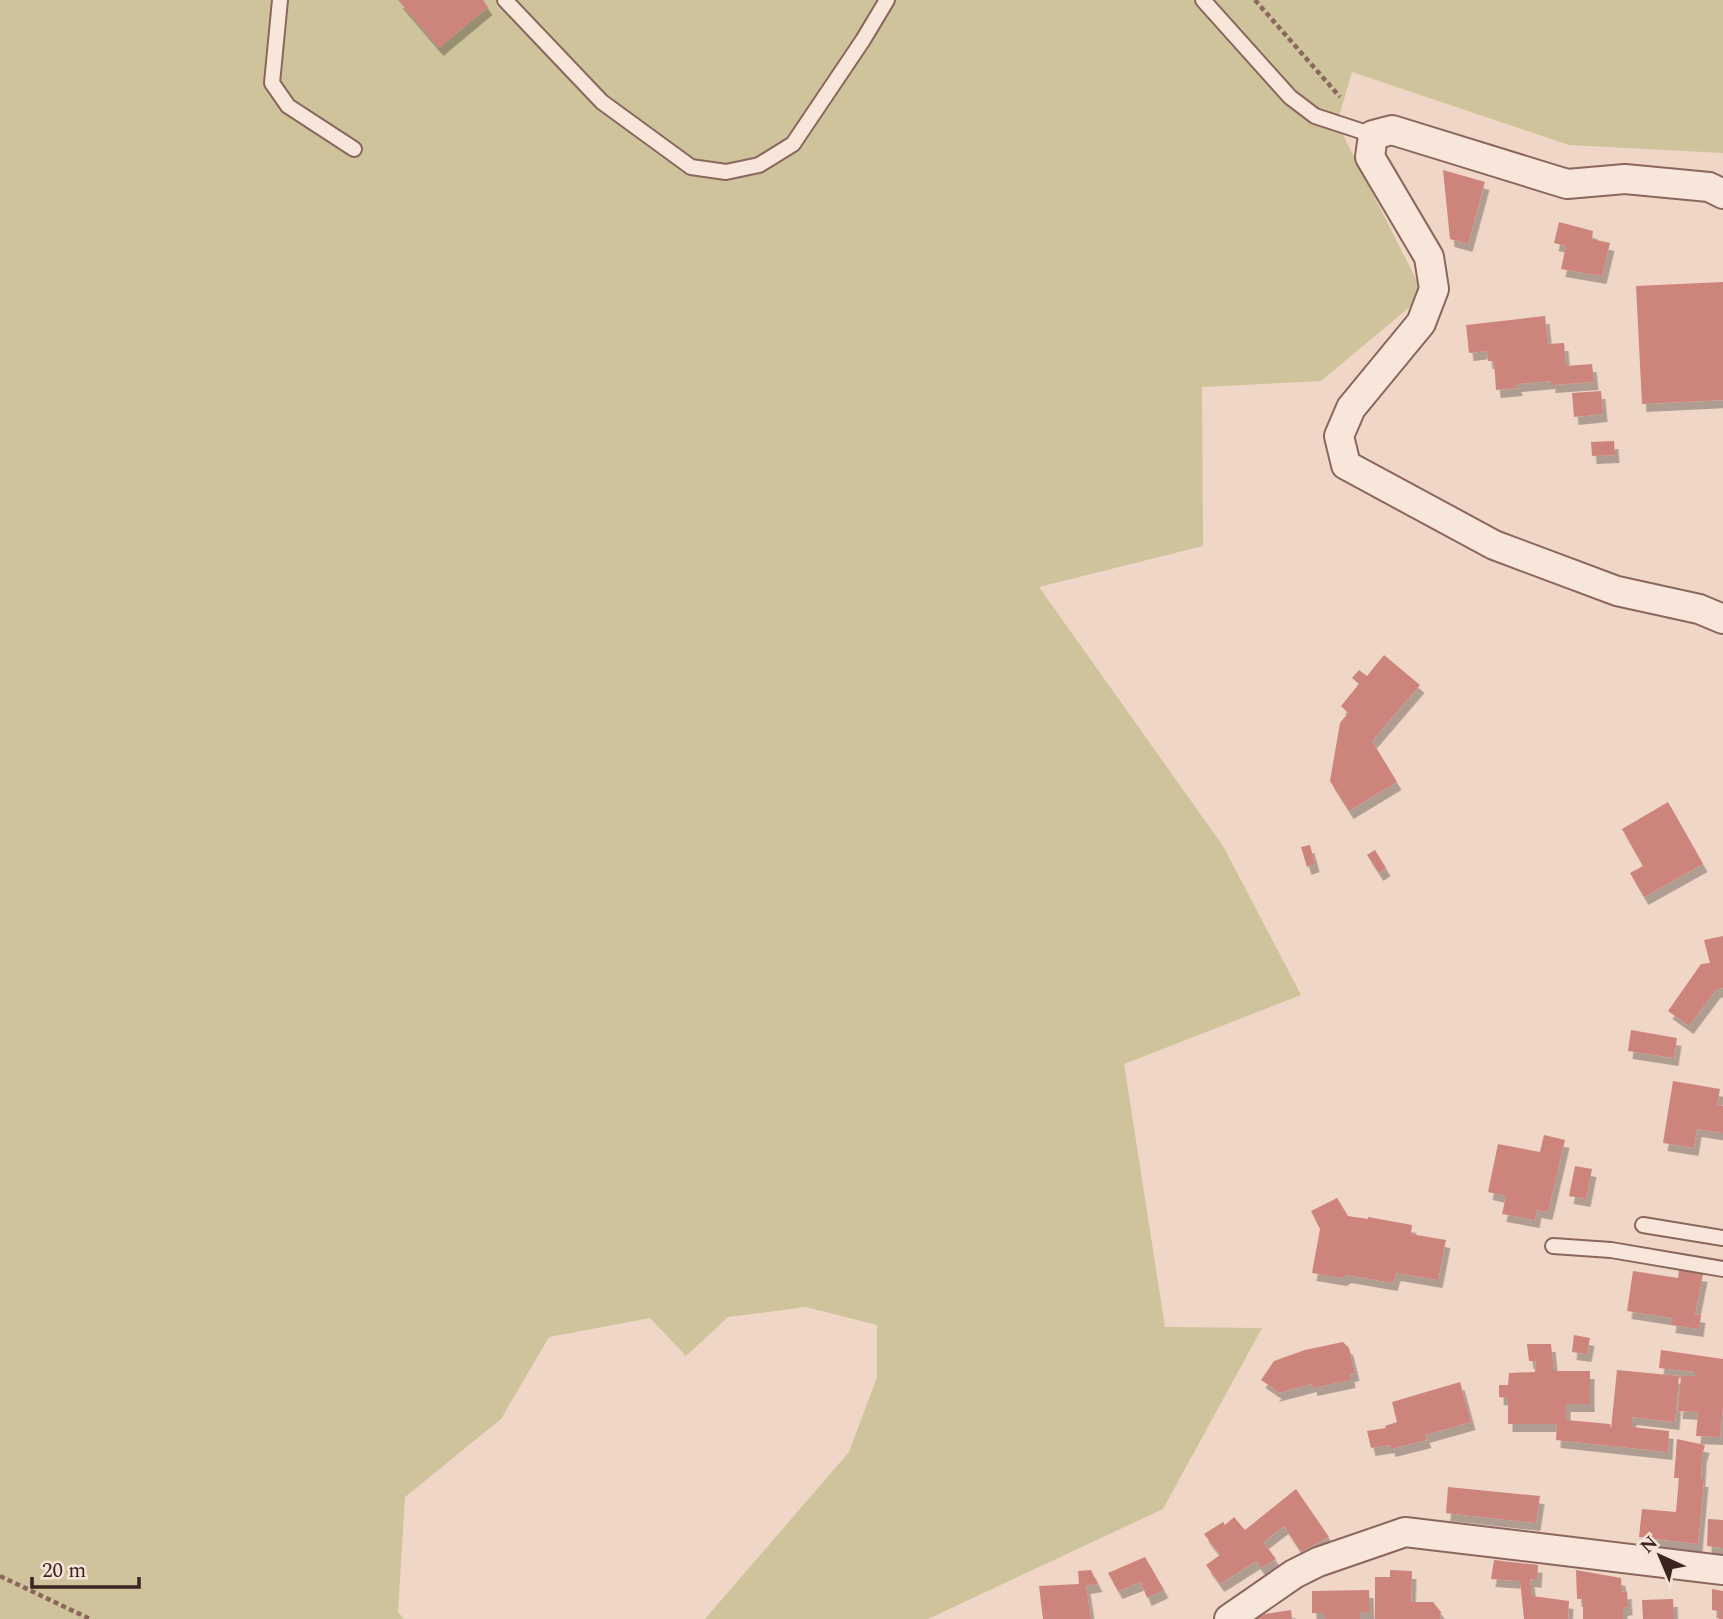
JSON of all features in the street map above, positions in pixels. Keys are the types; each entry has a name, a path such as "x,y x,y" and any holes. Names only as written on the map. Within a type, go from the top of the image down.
{"street":[{"path":"1723,194 1709,187 1625,179 1567,184 1392,130 1373,135 1370,157 1429,257 1434,289 1421,323 1351,408 1339,436 1346,465 1494,545 1617,592 1699,609 1723,620"},
{"path":"1229,1619 1294,1574 1318,1562 1405,1532 1723,1570"}],"lane":[{"path":"280,0 272,83 288,106 354,149"},
{"path":"505,0 602,102 691,167 726,172 759,165 793,144 887,0"},
{"path":"1203,0 1290,97 1315,116 1373,135"},
{"path":"1643,1225 1723,1238"},
{"path":"1553,1246 1611,1250 1723,1269"}],"path":[{"path":"1255,0 1373,135"},
{"path":"0,1576 90,1619"}],"shaded area":[{"path":"0,0 1723,0 1723,153 1569,145 1352,72 1337,123 1424,295 1321,381 1202,387 1203,546 1039,587 1223,846 1301,995 1124,1064 1165,1327 1262,1328 1163,1509 928,1619 705,1619 849,1452 877,1377 877,1325 806,1307 728,1317 686,1356 650,1318 549,1337 501,1419 405,1497 398,1612 404,1619 0,1619"}],"building":[{"path":"398,0 483,0 488,7 439,48"},
{"path":"1443,170 1485,182 1468,244 1450,239"},
{"path":"1559,222 1593,231 1592,239 1610,243 1602,276 1561,269 1566,246 1554,243"},
{"path":"1723,282 1723,400 1642,404 1636,286"},
{"path":"1545,316 1548,344 1564,343 1566,366 1592,364 1594,382 1551,385 1551,381 1517,384 1518,388 1496,390 1494,361 1488,361 1487,351 1469,353 1466,325"},
{"path":"1601,391 1603,414 1574,417 1572,393"},
{"path":"1614,441 1615,455 1592,456 1591,442"},
{"path":"1384,655 1420,685 1372,741 1397,782 1349,811 1330,781 1340,723 1348,713 1341,706 1359,684 1352,678 1359,670 1367,676"},
{"path":"1668,802 1703,864 1644,897 1630,873 1643,866 1622,829"},
{"path":"1310,845 1315,864 1307,867 1301,847"},
{"path":"1375,850 1386,868 1379,873 1367,855"},
{"path":"1723,936 1723,988 1716,990 1689,1026 1668,1011 1701,964 1710,963 1704,940"},
{"path":"1631,1030 1677,1038 1674,1058 1628,1051"},
{"path":"1673,1081 1720,1089 1717,1105 1723,1106 1723,1133 1697,1129 1694,1148 1663,1143"},
{"path":"1544,1135 1565,1140 1548,1212 1537,1210 1535,1220 1502,1214 1506,1196 1488,1192 1498,1144 1540,1152"},
{"path":"1575,1166 1592,1169 1586,1199 1569,1196"},
{"path":"1337,1198 1348,1216 1412,1225 1411,1234 1446,1240 1438,1280 1396,1273 1393,1283 1347,1275 1342,1278 1312,1273 1320,1229 1311,1211"},
{"path":"1679,1270 1703,1274 1695,1314 1701,1315 1699,1329 1671,1325 1672,1318 1627,1311 1633,1271 1678,1278"},
{"path":"1574,1335 1590,1338 1587,1354 1572,1352"},
{"path":"1343,1342 1349,1348 1355,1373 1350,1374 1351,1380 1313,1388 1312,1384 1274,1394 1277,1391 1261,1380 1274,1361 1305,1350"},
{"path":"1527,1344 1551,1344 1554,1371 1590,1371 1590,1404 1566,1404 1566,1420 1610,1424 1611,1429 1617,1370 1679,1376 1675,1422 1632,1417 1632,1427 1669,1431 1668,1452 1556,1440 1557,1424 1508,1424 1508,1398 1499,1397 1499,1385 1508,1385 1509,1373 1535,1372 1536,1361 1529,1361"},
{"path":"1661,1350 1723,1359 1720,1437 1696,1436 1698,1412 1678,1411 1681,1376 1695,1376 1695,1372 1659,1368"},
{"path":"1460,1382 1471,1422 1425,1435 1427,1440 1391,1449 1390,1445 1371,1448 1367,1431 1386,1428 1385,1426 1397,1422 1392,1402"},
{"path":"1677,1439 1705,1445 1702,1456 1701,1479 1704,1479 1698,1544 1639,1537 1642,1509 1676,1512 1679,1478 1674,1478"},
{"path":"1448,1487 1540,1496 1536,1523 1446,1513"},
{"path":"1296,1489 1329,1537 1301,1552 1284,1526 1263,1542 1276,1559 1261,1568 1256,1561 1220,1584 1206,1565 1220,1555 1204,1534 1223,1522 1225,1525 1234,1517 1245,1530"},
{"path":"1708,1519 1723,1520 1723,1548 1707,1546"},
{"path":"1145,1557 1164,1590 1147,1598 1141,1582 1118,1591 1108,1573"},
{"path":"1494,1560 1538,1565 1537,1580 1530,1579 1532,1596 1569,1601 1568,1619 1524,1619 1520,1581 1491,1579"},
{"path":"1091,1570 1098,1584 1086,1586 1091,1619 1043,1619 1039,1586 1079,1584 1078,1571"},
{"path":"1390,1570 1412,1571 1411,1602 1433,1602 1441,1612 1440,1619 1375,1619 1375,1577 1390,1577"},
{"path":"1576,1570 1621,1578 1622,1592 1627,1591 1628,1607 1623,1608 1623,1619 1583,1619 1583,1599 1577,1599"},
{"path":"1712,1589 1723,1591 1723,1619 1719,1619 1719,1611 1712,1610"},
{"path":"1369,1590 1370,1612 1360,1612 1360,1619 1325,1619 1325,1613 1312,1613 1312,1591"},
{"path":"1673,1599 1674,1619 1643,1619 1642,1600"},
{"path":"1291,1610 1292,1619 1254,1619 1265,1614"}]}
